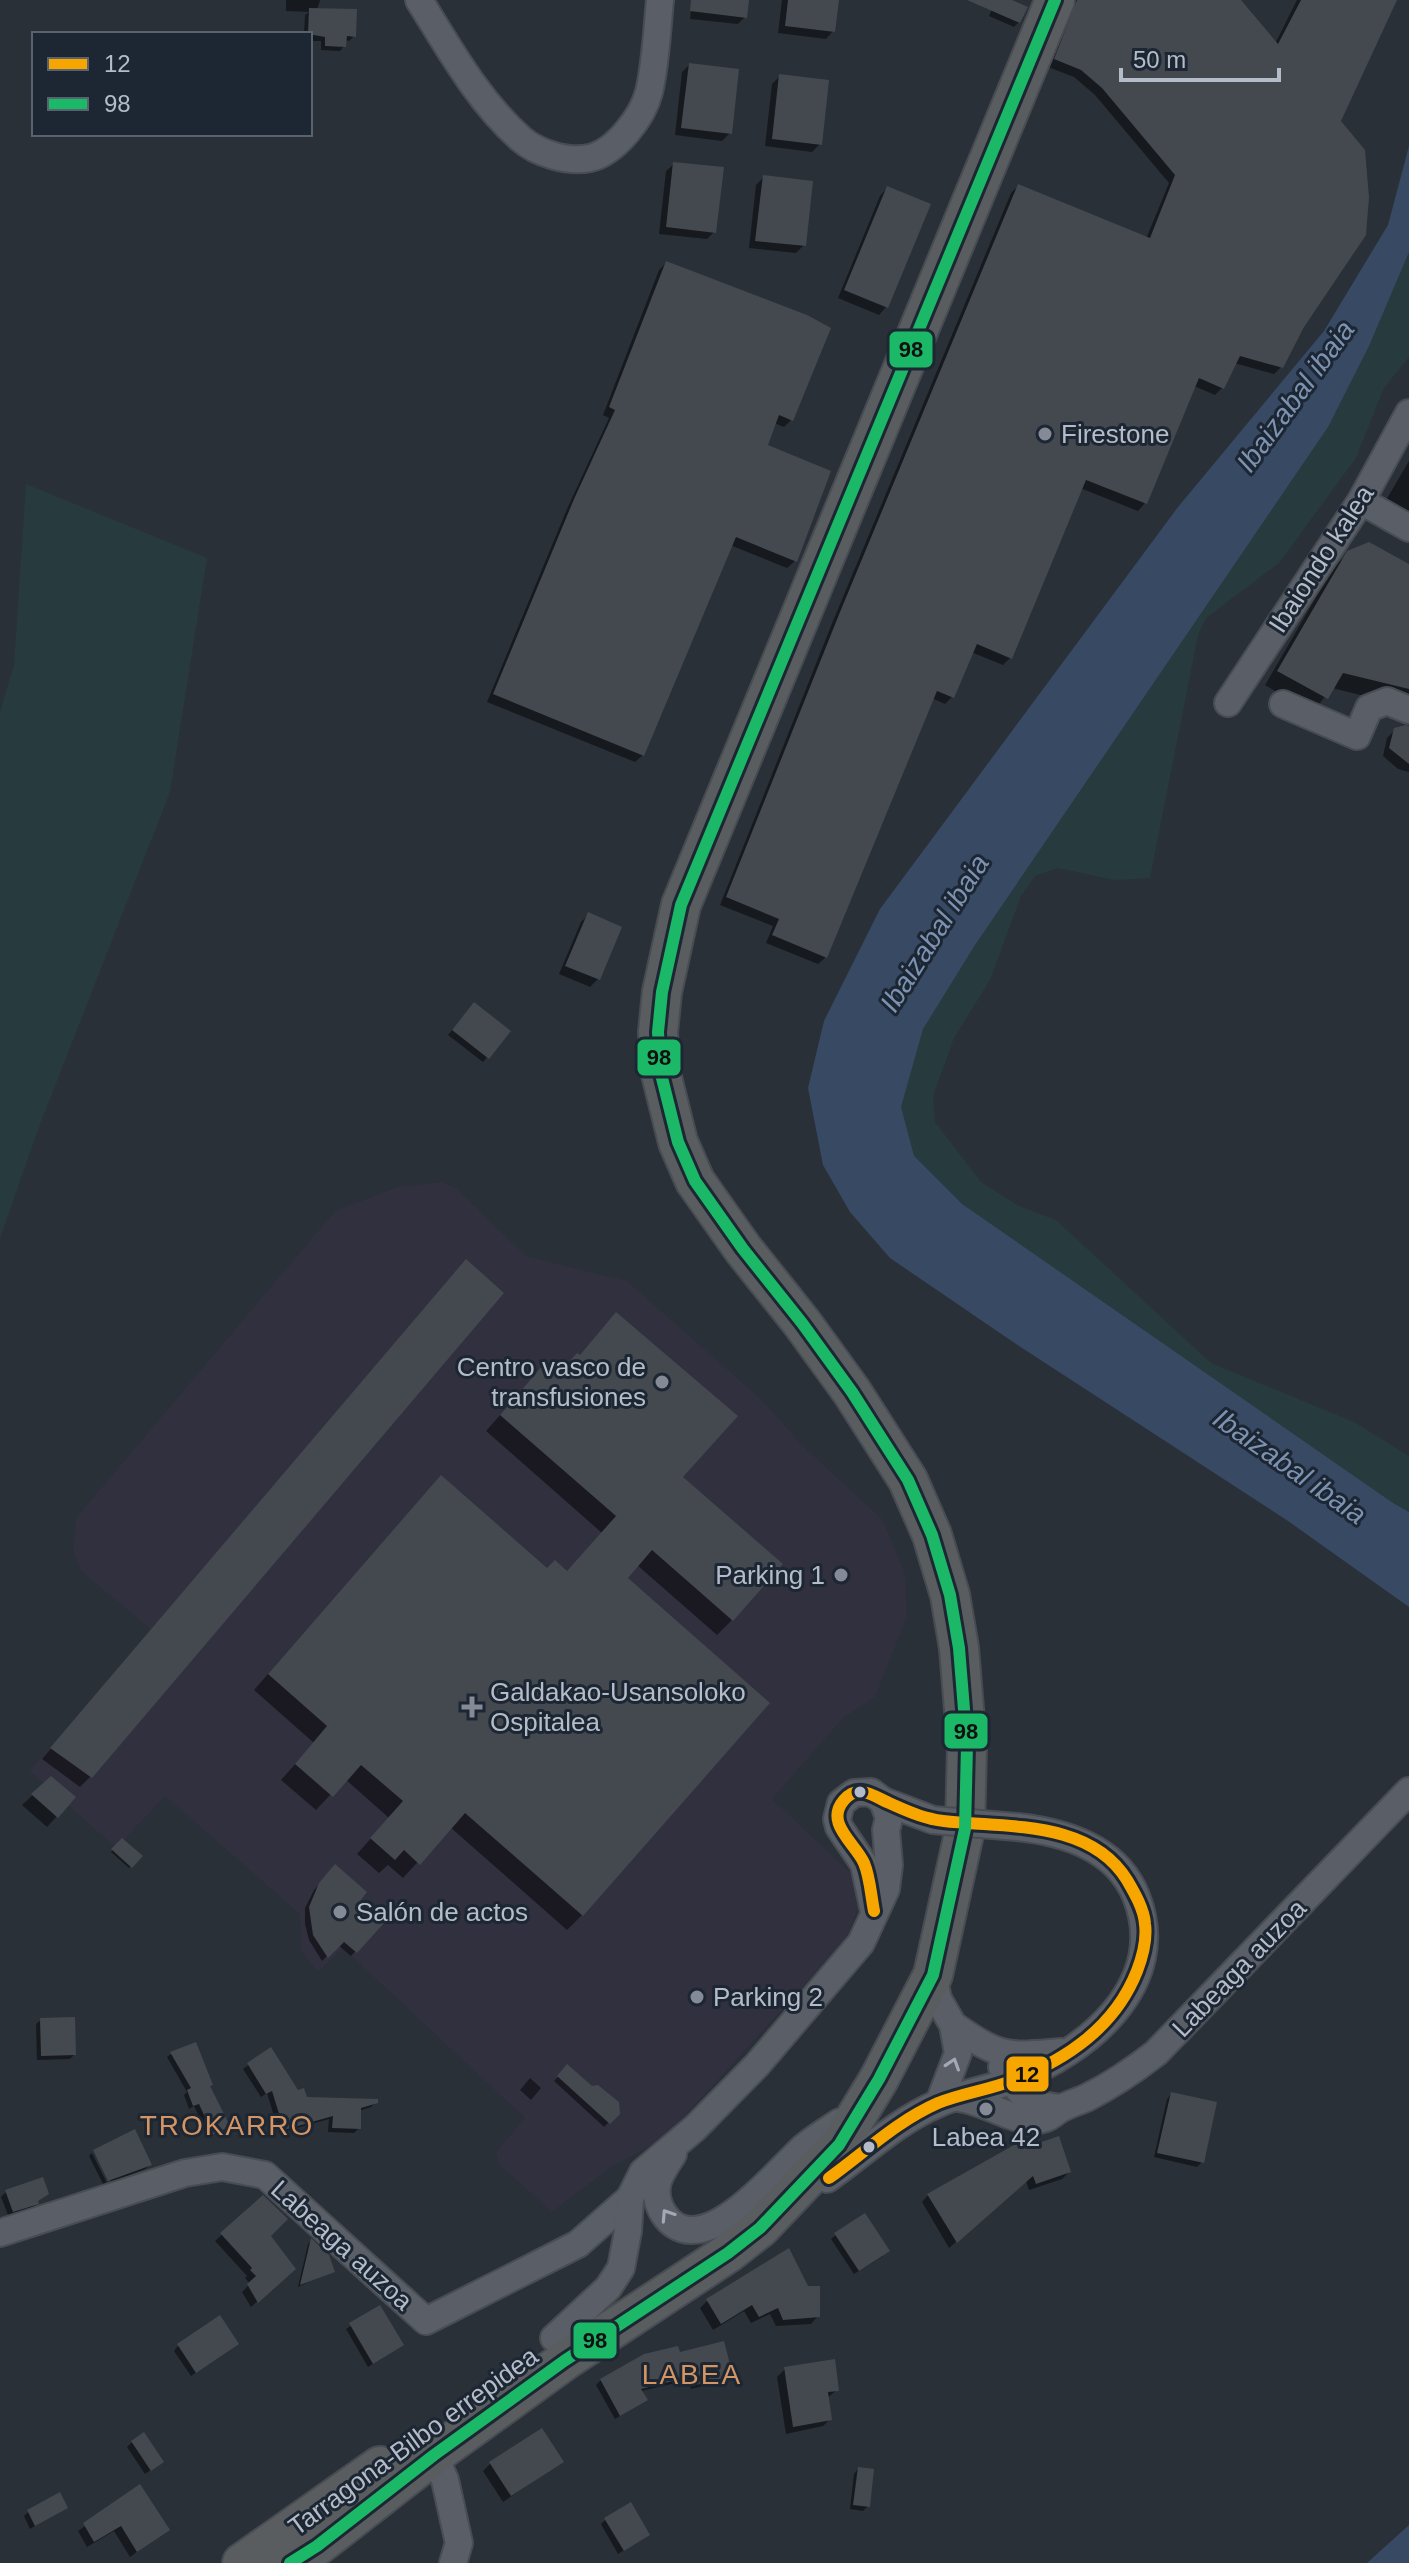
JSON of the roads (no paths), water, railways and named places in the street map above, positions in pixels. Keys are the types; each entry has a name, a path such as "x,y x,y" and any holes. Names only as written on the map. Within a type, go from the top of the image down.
{"highway":[{"name":"Tarragona-Bilbo errepidea","path":"290,2563 564,2361 715,2262 760,2228 839,2145 879,2079 933,1975 965,1829 967,1746 950,1595 932,1535 908,1480 852,1392 695,1181 678,1142 667,1104 660,1070 658,1032 662,992 681,905 1055,0"},
{"name":"Tarragona-Bilbo errepidea","path":"242,2563 348,2490 554,2338 640,2289 725,2234 794,2174 879,2079"}],"street":[{"path":"419,0 465,72 523,141 552,156 570,159 591,158 611,147 637,118 648,95 660,0"},
{"name":"Ibaiondo kalea","path":"1228,703 1361,501 1409,413"},
{"path":"1361,501 1409,528"},
{"path":"1283,704 1357,736 1369,708 1387,701 1409,710"},
{"path":"760,2228 913,2116 947,2100 1013,2095 1094,2035 1131,1986 1142,1958 1145,1924 1135,1893 1120,1869 1094,1848 1048,1830 933,1820 862,1791 847,1797 838,1811 837,1819 839,1827 864,1864 874,1911"},
{"name":"Labeaga auzoa","path":"992,2051 1013,2095 1037,2106 1061,2108 1121,2079 1156,2053 1404,1797"},
{"path":"578,2244 630,2198 643,2172 681,2141 757,2065 861,1943 886,1889 889,1865 886,1830 889,1818 883,1801"},
{"path":"848,1839 865,1844 881,1837 886,1830 933,1820"},
{"path":"933,1975 938,1999 953,2025 958,2053 947,2100"},
{"name":"Labeaga auzoa","path":"953,2025 992,2051 1024,2055 1072,2051"},
{"path":"681,2141 658,2181 657,2191 661,2210 668,2222 678,2229 695,2231 719,2221 748,2200 807,2145 840,2122"},
{"name":"Labeaga auzoa","path":"0,2233 185,2173 222,2167 265,2175 426,2321 578,2244"},
{"path":"554,2338 608,2288 621,2268 630,2198"},
{"path":"578,2244 603,2249 621,2268"},
{"path":"434,2455 445,2480 459,2543 453,2563"}],"water":[{"name":"Ibaizabal ibaia","path":"1409,146 1409,252 1369,346 1328,427 975,945 923,1029 901,1107 914,1156 962,1204 1409,1512 1409,1607 1288,1521 890,1258 850,1212 823,1165 808,1088 824,1021 880,909 1178,507 1324,331 1388,225"},
{"path":"1409,2525 1409,2563 1367,2563"}],"place":[{"name":"Firestone","path":"1045,434"},
{"name":"Centro vasco de transfusiones","path":"662,1382"},
{"name":"Parking 1","path":"841,1575"},
{"name":"Galdakao-Usansoloko Ospitalea","path":"472,1707"},
{"name":"Salón de actos","path":"340,1912"},
{"name":"Parking 2","path":"697,1997"},
{"name":"Labea 42","path":"986,2109"}],"district":[{"name":"TROKARRO","path":"227,2125"},
{"name":"LABEA","path":"692,2374"}]}
